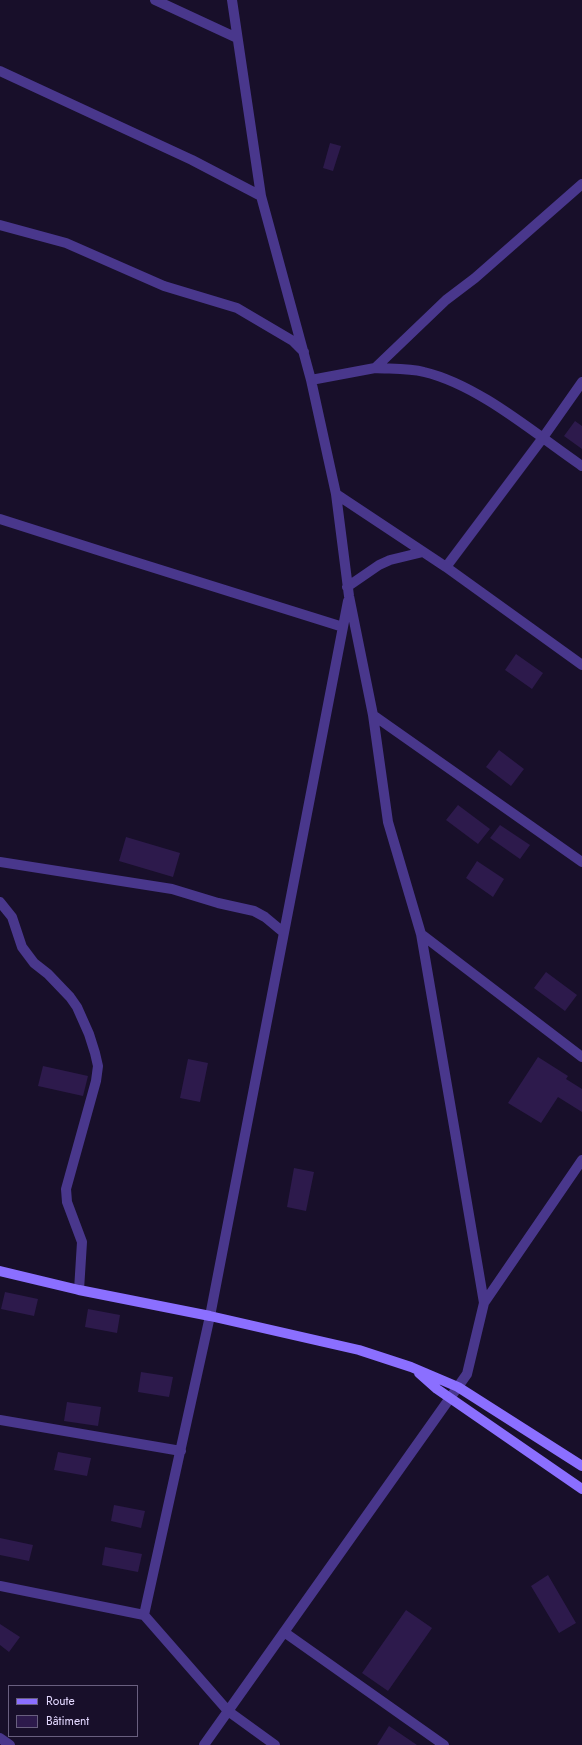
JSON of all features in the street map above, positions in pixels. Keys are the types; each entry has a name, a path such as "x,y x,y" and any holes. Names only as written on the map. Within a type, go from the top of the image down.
{"main road":[{"path":"0,1271 79,1290 210,1316 359,1350 411,1367 458,1387 582,1466"},
{"path":"411,1367 450,1399 582,1489"}],"street":[{"path":"155,0 237,38"},
{"path":"232,0 261,196 304,352 336,494 348,592 373,715 388,822 421,934 484,1303"},
{"path":"0,71 185,156 261,196"},
{"path":"375,368 446,300 475,278 582,184"},
{"path":"0,225 66,243 164,286 237,308 293,341 304,352"},
{"path":"311,380 375,368 423,371 451,381 494,404 582,466"},
{"path":"446,567 542,439 582,382"},
{"path":"336,494 446,567 582,665"},
{"path":"0,519 113,556 343,627"},
{"path":"144,1614 210,1316 343,627 348,592 379,565 390,560 424,552"},
{"path":"373,715 582,862"},
{"path":"0,862 172,889 218,903 254,911 265,916 283,932"},
{"path":"0,902 12,917 18,940 25,952 34,963 48,974 70,997 77,1007 90,1034 98,1066 96,1082 66,1189 67,1202 82,1242 79,1290"},
{"path":"421,934 582,1057"},
{"path":"204,1745 467,1374 484,1303 582,1160"},
{"path":"0,1420 181,1451"},
{"path":"0,1586 144,1614 228,1711 275,1745"},
{"path":"284,1632 444,1745"},
{"path":"0,1738 10,1745"}],"building":[{"path":"330,143 341,146 333,171 323,168"},
{"path":"575,421 582,426 582,449 564,436"},
{"path":"516,654 543,673 532,689 505,670"},
{"path":"499,750 524,769 511,786 486,767"},
{"path":"458,805 490,829 478,844 446,820"},
{"path":"500,825 530,845 520,859 490,838"},
{"path":"126,837 180,853 173,877 119,861"},
{"path":"477,861 504,879 493,897 466,878"},
{"path":"546,972 577,995 565,1011 534,988"},
{"path":"538,1057 568,1076 566,1079 582,1089 582,1112 558,1097 541,1123 508,1103"},
{"path":"188,1059 208,1063 200,1102 180,1098"},
{"path":"43,1066 88,1076 83,1096 38,1086"},
{"path":"294,1168 314,1172 306,1211 287,1207"},
{"path":"5,1292 38,1299 34,1316 1,1309"},
{"path":"88,1309 120,1315 117,1333 85,1327"},
{"path":"141,1372 173,1377 169,1397 138,1392"},
{"path":"67,1402 101,1407 98,1426 64,1421"},
{"path":"58,1452 91,1458 87,1476 54,1470"},
{"path":"114,1505 145,1511 141,1528 111,1521"},
{"path":"0,1538 33,1545 29,1561 0,1555"},
{"path":"105,1547 142,1554 138,1572 102,1565"},
{"path":"548,1575 576,1623 559,1633 531,1586"},
{"path":"406,1610 432,1628 388,1691 362,1673"},
{"path":"0,1624 20,1637 9,1652 0,1645"},
{"path":"389,1726 417,1745 377,1745"}]}
